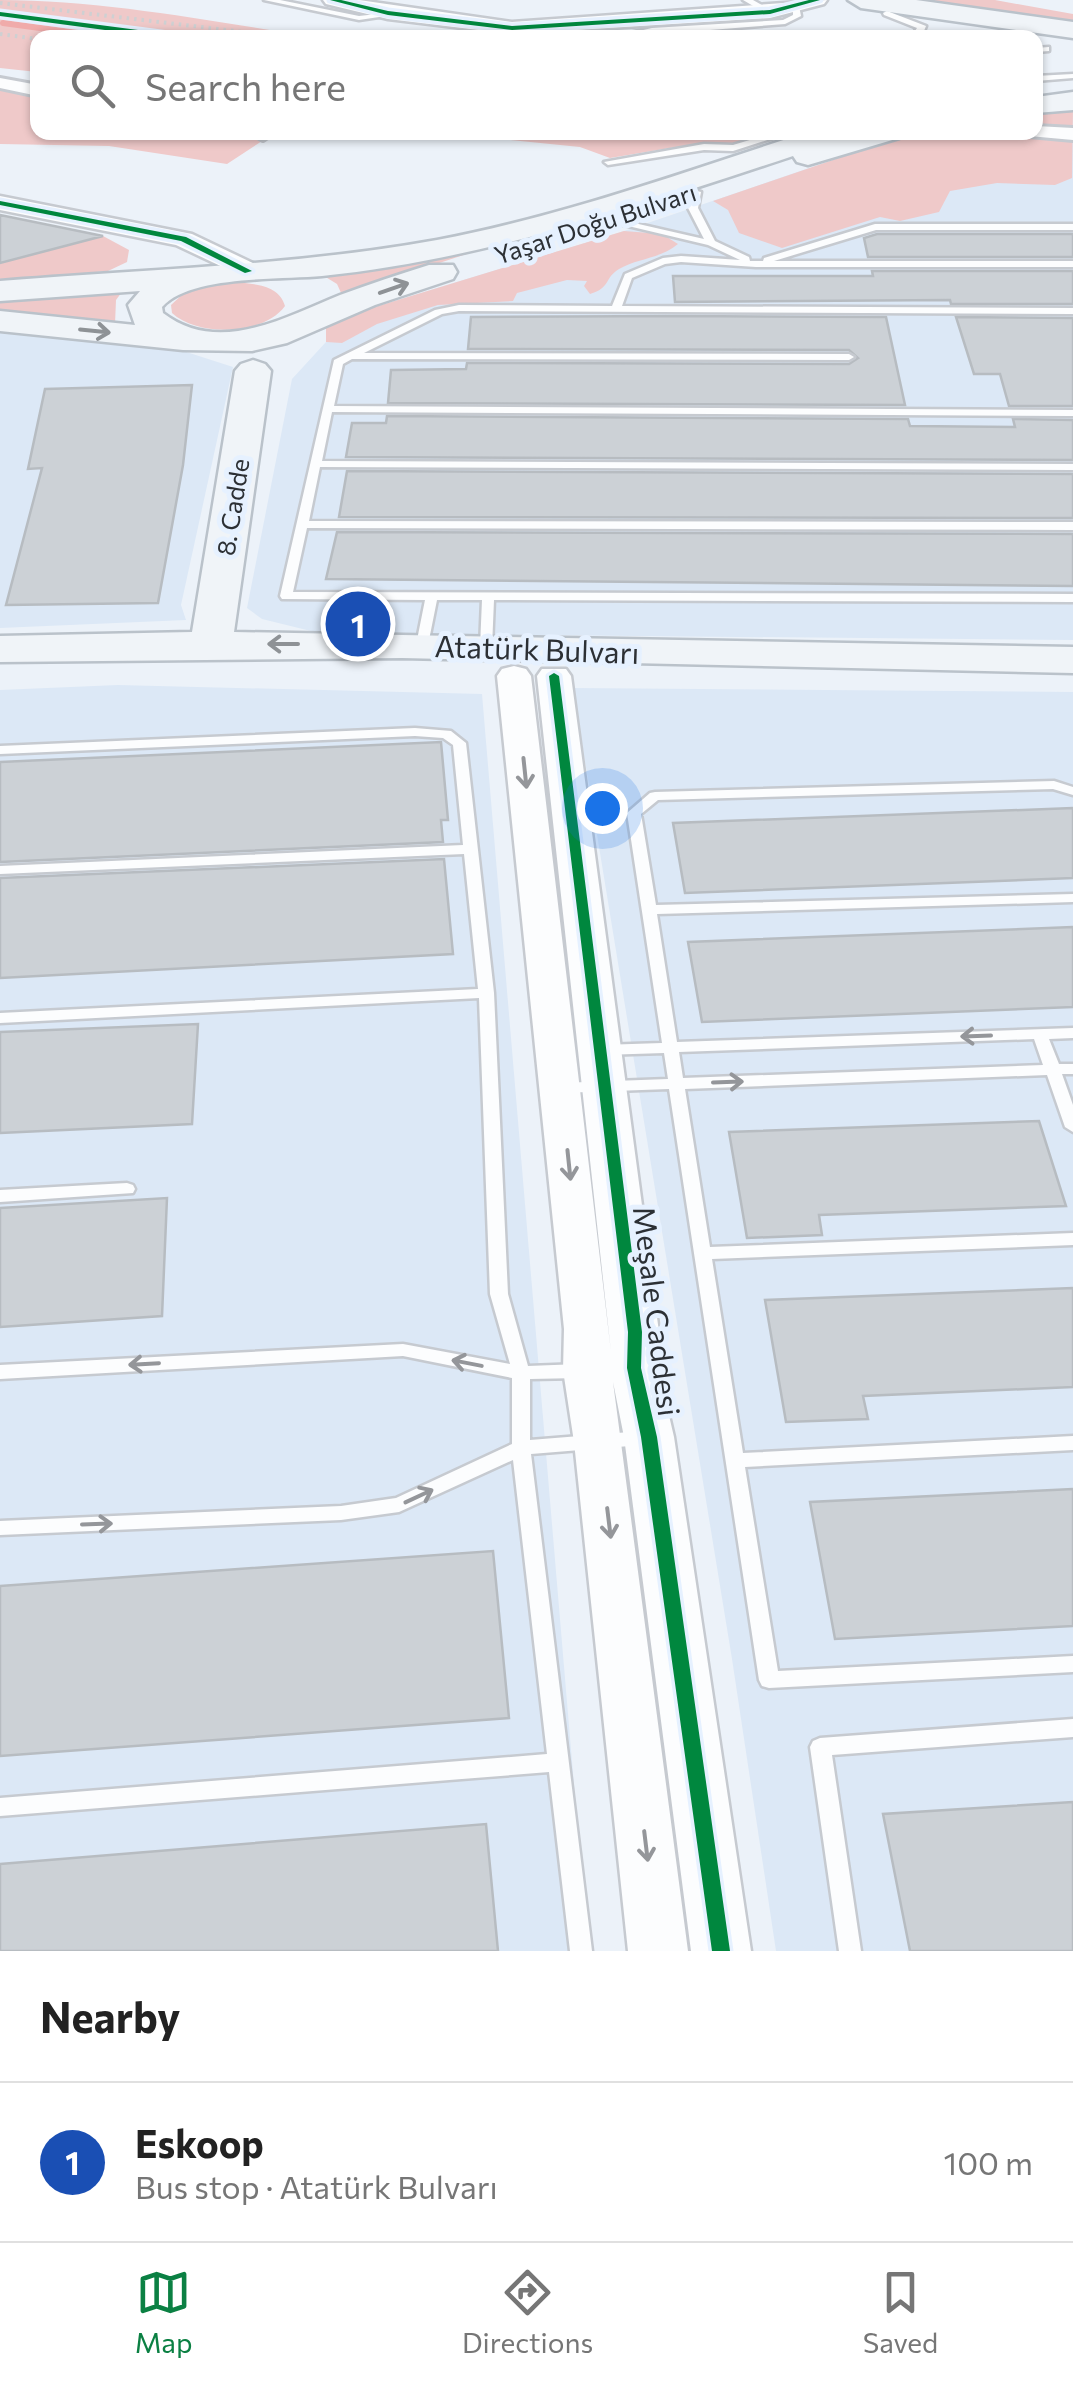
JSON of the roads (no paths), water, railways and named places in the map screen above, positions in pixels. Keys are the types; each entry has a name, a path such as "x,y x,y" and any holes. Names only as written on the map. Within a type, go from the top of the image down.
{"main road":[{"path":"825,0 1073,33"},
{"path":"861,0 967,30"},
{"path":"1043,93 1073,90"},
{"path":"1043,104 1073,101"},
{"name":"Yaşar Doğu Bulvarı","path":"0,291 376,258 495,238 729,158 805,140"},
{"name":"Yaşar Doğu Bulvarı","path":"0,321 190,340 254,340 396,287 863,140"},
{"name":"Yaşar Doğu Bulvarı","path":"248,271 288,280 309,290 313,308 304,323"},
{"name":"Yaşar Doğu Bulvarı","path":"188,276 153,297 146,315 155,329 242,357 254,371"},
{"path":"254,371 304,323"},
{"name":"8. Cadde","path":"211,644 254,371"},
{"name":"Atatürk Bulvarı","path":"0,650 211,644 422,645 529,662 1069,670"},
{"name":"Atatürk Bulvarı","path":"0,680 529,662 941,658 1069,670"}],"street":[{"path":"333,0 466,24 546,28 786,6"},
{"path":"0,84 30,90"},
{"path":"1043,132 1073,134"},
{"path":"0,202 182,239 248,271"},
{"path":"182,239 202,263 188,276"},
{"name":"Meşale Caddesi","path":"529,662 580,1063 634,1332 611,1369 599,1442 658,1951"},
{"name":"Meşale Caddesi","path":"611,1369 648,1437 721,1951"}],"lane":[{"path":"268,0 370,19 395,14"},
{"path":"652,30 785,22 797,16 786,6 747,0"},
{"path":"891,10 923,28 920,30"},
{"path":"1043,78 1073,76"},
{"path":"608,162 704,146 729,158 770,140"},
{"path":"696,192 693,208 711,243"},
{"path":"608,220 711,243 756,264 874,227 1073,227"},
{"path":"616,309 628,276 662,261 1073,264"},
{"path":"1073,310 459,308 438,312 338,362 286,596 1073,598"},
{"path":"346,356 849,357"},
{"path":"328,409 1073,413"},
{"path":"316,464 1073,466"},
{"path":"302,524 1073,526"},
{"path":"422,645 432,596"},
{"path":"488,596 529,662"},
{"path":"0,750 414,732 446,734 459,743 486,994 500,1294 520,1373 520,1448 580,1951"},
{"path":"1073,791 1054,785 655,796 634,813 770,1680 1073,1664"},
{"path":"0,870 472,849"},
{"path":"650,910 1073,898"},
{"path":"0,1018 486,994"},
{"path":"580,1063 671,1048 1073,1032"},
{"path":"1040,1034 1073,1127"},
{"path":"580,1063 676,1084 1073,1069"},
{"path":"0,1196 127,1189"},
{"path":"703,1254 1073,1238"},
{"path":"0,1372 403,1350 520,1373 611,1369"},
{"path":"0,1528 341,1513 398,1505 520,1448 648,1437"},
{"path":"735,1460 1073,1443"},
{"path":"850,1951 820,1747 1073,1728"},
{"path":"0,1807 557,1762"}],"waterway":[{"path":"3,23 55,30"}],"place":[{"name":"Eskoop","path":"358,624"}]}
